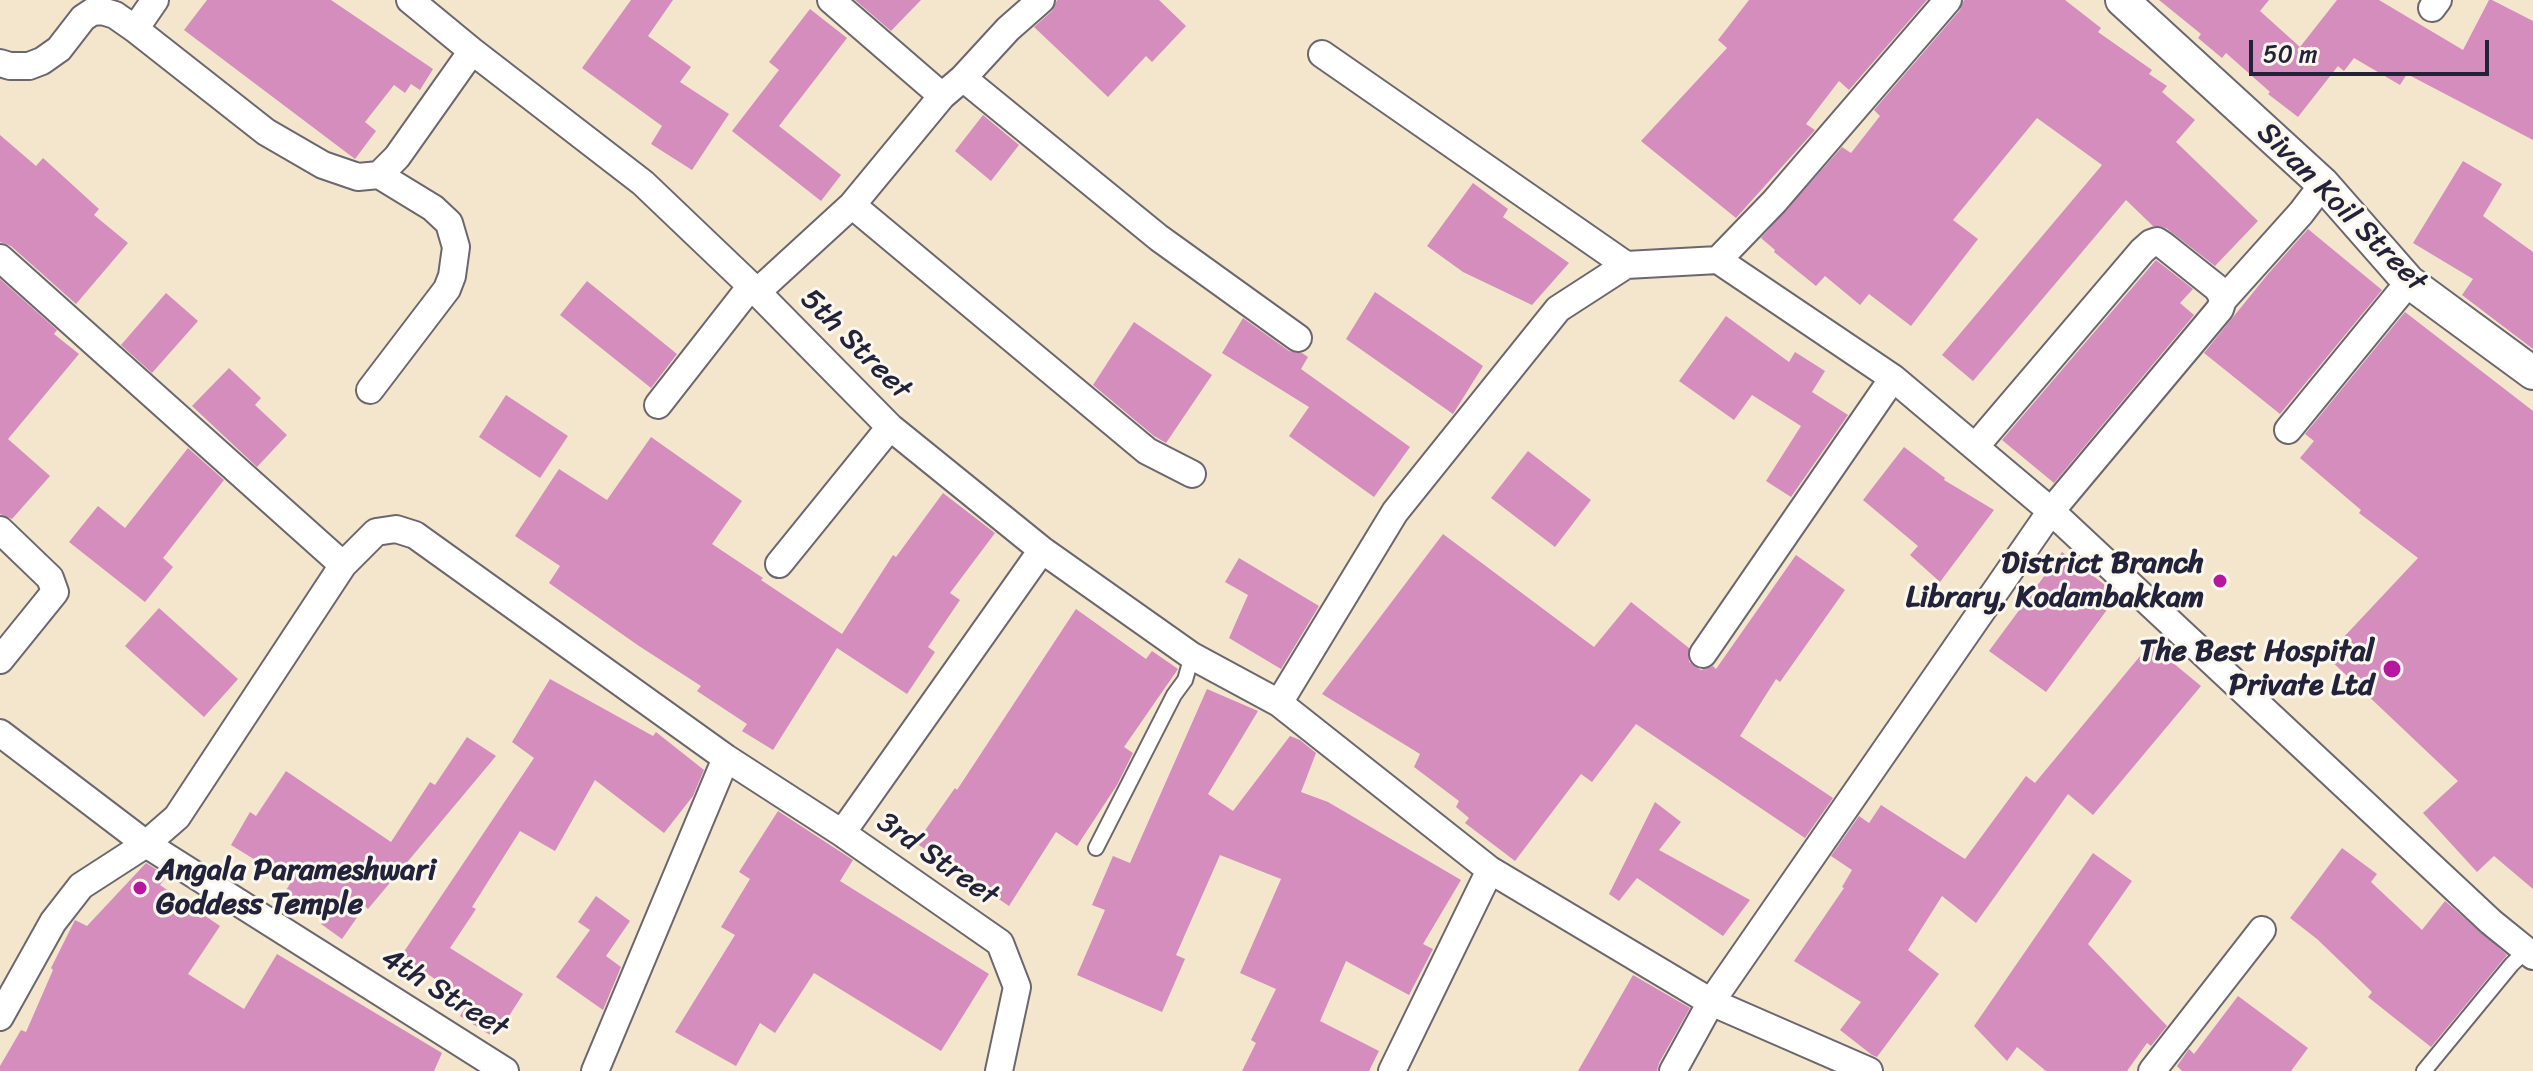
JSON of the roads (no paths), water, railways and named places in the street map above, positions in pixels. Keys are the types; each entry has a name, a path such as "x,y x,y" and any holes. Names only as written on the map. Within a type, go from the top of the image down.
{"street":[{"path":"135,29 155,0"},
{"name":"5th Street","path":"410,0 643,183 754,289 890,427 1042,550 1192,656 1279,703 1490,870 1711,1002 1869,1071"},
{"path":"831,0 942,96"},
{"path":"658,405 754,289 852,205 942,96 1041,0"},
{"path":"1718,260 1774,202 1948,0"},
{"name":"Sivan Koil Street","path":"2122,0 2323,184 2409,282 2533,373"},
{"path":"0,63 29,66 42,61 59,49 83,18 92,12 115,15 266,132 323,165 358,177 379,175 433,208 449,223 456,247 452,276 447,289 370,390"},
{"path":"379,175 397,157 472,51"},
{"path":"1322,54 1626,265"},
{"path":"963,78 1159,238 1298,338"},
{"path":"1673,1071 1711,1002 2051,511 2220,309 2223,300 2323,184"},
{"path":"852,205 1147,451 1192,474"},
{"path":"1975,447 2151,243 2157,241 2163,245 2217,288 2223,300"},
{"path":"0,258 343,565 177,817 146,844 81,886 53,922 0,1017"},
{"path":"1279,703 1405,500 1558,309 1626,265 1718,260 1893,378 2051,511 2529,954"},
{"path":"2288,430 2409,282"},
{"path":"1703,654 1893,378"},
{"path":"779,564 890,427"},
{"name":"3rd Street","path":"343,565 376,532 396,529 415,535 726,758 842,833 1000,943 1017,987 999,1071"},
{"path":"0,530 50,578 55,592 0,660"},
{"path":"842,833 1042,550"},
{"name":"4th Street","path":"0,733 146,844 505,1071"},
{"path":"595,1071 726,758"},
{"path":"1392,1071 1490,870"},
{"path":"2152,1071 2262,930"}],"lane":[{"path":"1096,848 1174,695 1185,680 1192,656"},
{"path":"2424,1071 2512,964 2529,954"}],"place":[{"name":"District Branch Library, Kodambakkam","path":"2220,581"},
{"name":"The Best Hospital Private Ltd","path":"2392,669"},
{"name":"Angala Parameshwari Goddess Temple","path":"140,888"}]}
